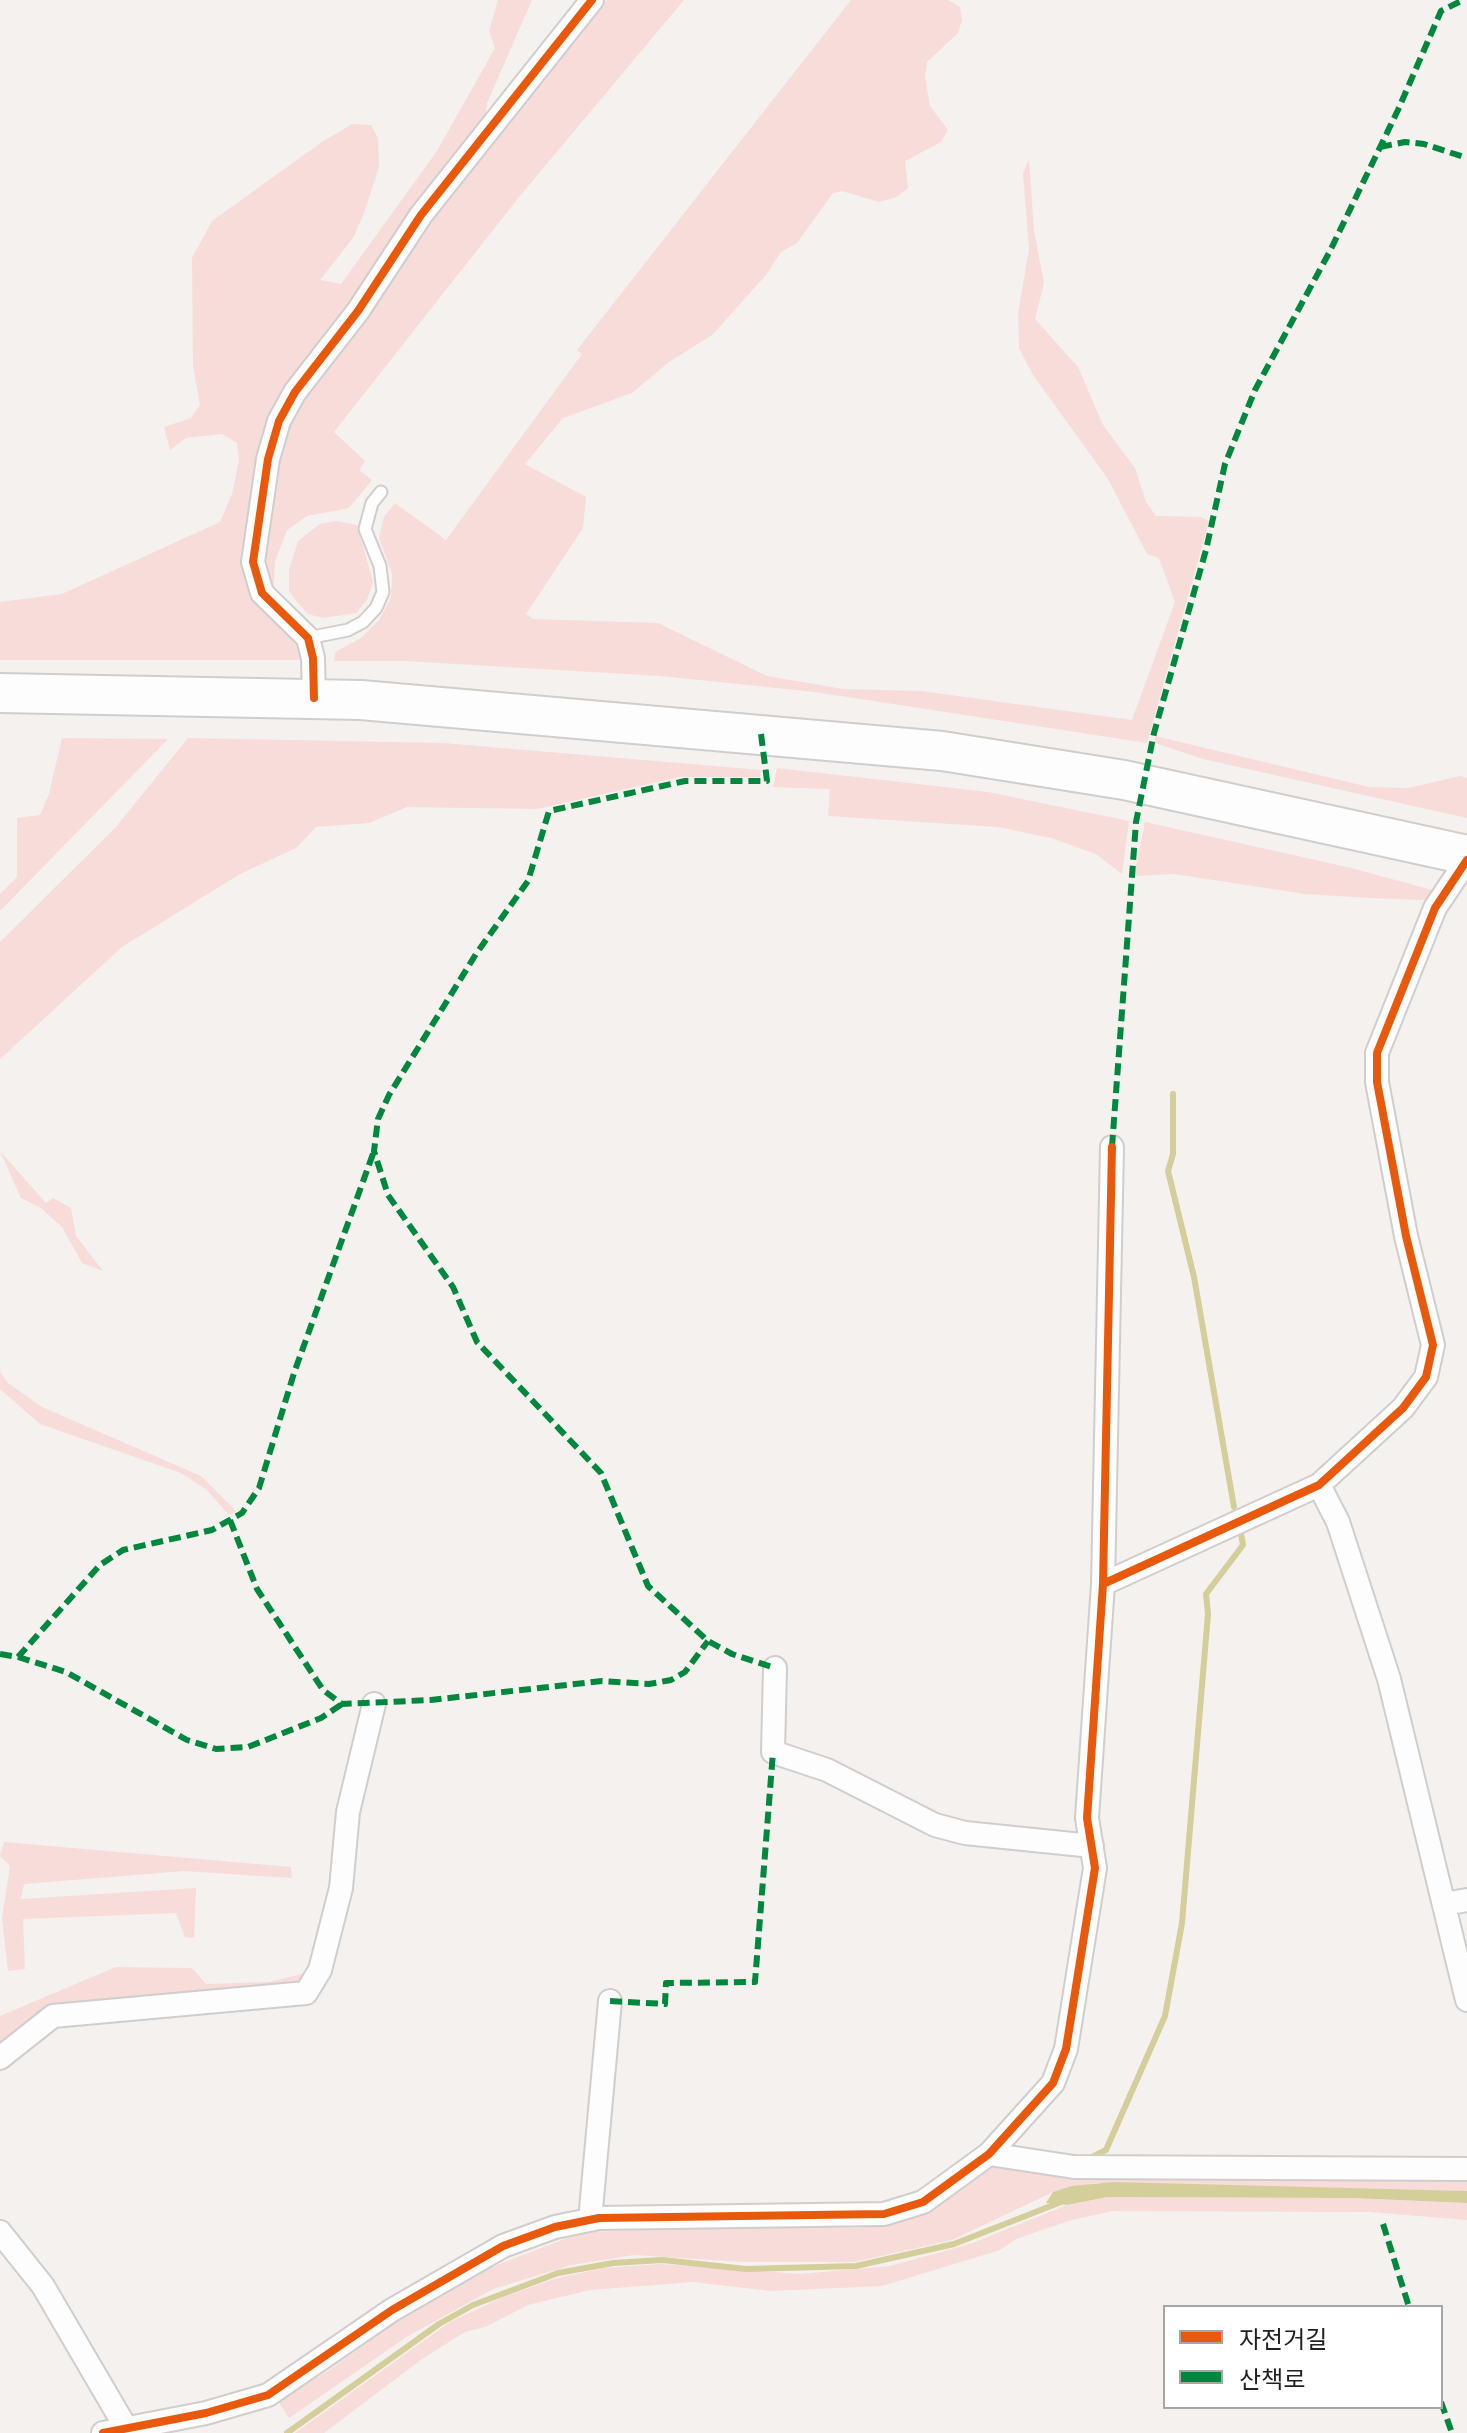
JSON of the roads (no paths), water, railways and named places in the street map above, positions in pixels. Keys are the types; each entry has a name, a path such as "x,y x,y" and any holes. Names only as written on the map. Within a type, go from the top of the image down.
{"highway":[{"path":"0,693 314,698 942,751 1124,780 1467,858"}],"street":[{"path":"314,698 313,658 308,638 262,593 253,562 268,459 279,421 295,392 358,311 421,215 592,0"},
{"path":"1103,1584 1319,1485 1403,1408 1426,1377 1433,1345 1406,1236 1377,1082 1377,1053 1435,908 1467,858"},
{"path":"103,2433 128,2431 268,2395 392,2310 503,2246 555,2227 590,2220 778,2213 884,2214 923,2202 989,2154 1053,2083 1066,2049 1095,1868 1087,1818 1103,1584 1112,1147"},
{"path":"1319,1485 1338,1522 1389,1679 1467,2000"},
{"path":"775,1668 773,1752 827,1770 935,1825 965,1833 1092,1846"},
{"path":"0,2058 53,2016 306,1993 320,1970 341,1888 348,1812 374,1704"},
{"path":"1444,1904 1467,1900"},
{"path":"590,2220 610,2001"},
{"path":"989,2154 1074,2167 1467,2169"},
{"path":"0,2232 43,2286 128,2431"}],"lane":[{"path":"308,638 348,630 363,622 376,608 383,592 380,566 365,529 372,503 381,492"}],"waterway":[{"path":"1173,1094 1173,1154 1168,1171 1194,1277 1234,1507"},
{"path":"1090,2158 1106,2150 1165,2016 1182,1923 1208,1614 1206,1594 1243,1545 1240,1528"},
{"path":"287,2433 439,2324 473,2305 558,2273 613,2263 662,2260 746,2269 856,2266 954,2244 1061,2202"}]}
